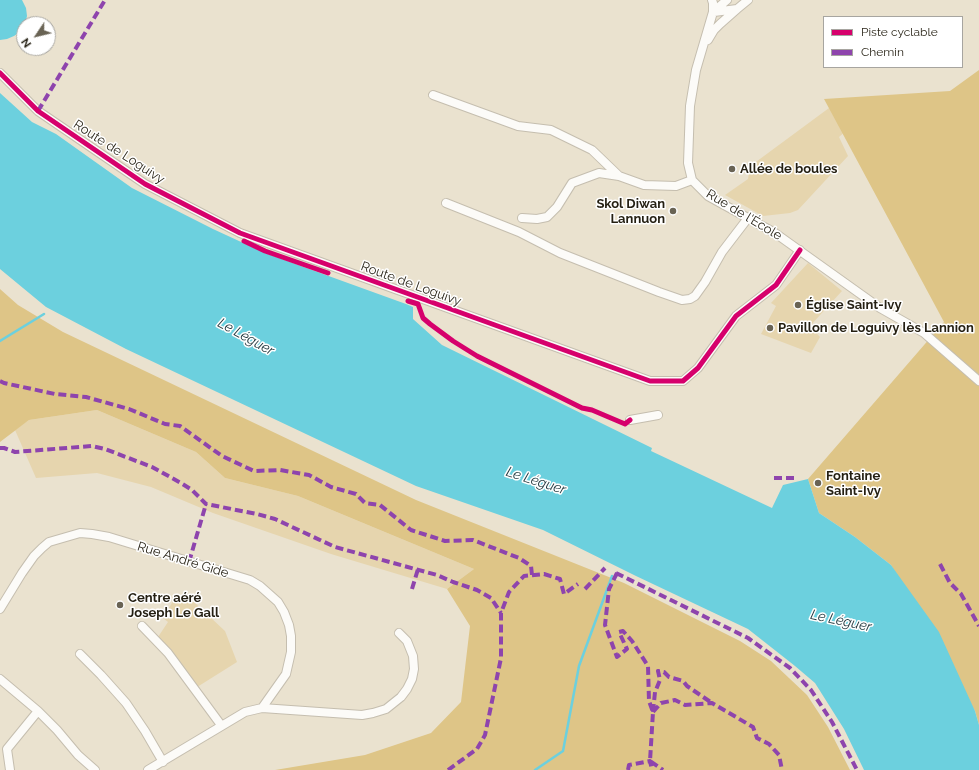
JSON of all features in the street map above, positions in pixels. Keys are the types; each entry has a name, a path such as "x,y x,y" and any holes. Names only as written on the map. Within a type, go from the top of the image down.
{"street":[{"path":"522,218 537,219 547,217 556,207 572,183 599,173 619,176 644,185 676,186 692,180 688,163 690,106 696,70 713,12 712,0"},
{"path":"713,12 727,0"},
{"path":"696,70 706,44 714,30 748,0"},
{"path":"713,12 737,9"},
{"name":"Route de Loguivy","path":"0,73 38,111 145,184 240,233 650,381 683,381 698,368 736,316 776,285 800,250"},
{"path":"433,95 518,126 551,130 592,150 619,176"},
{"name":"Rue de l'École","path":"692,180 708,196 775,233 873,303 924,333 979,380"},
{"path":"446,203 519,232 560,253 682,300 690,299 695,296 705,282 722,252 748,218"},
{"path":"630,420 658,415"},
{"name":"Rue André Gide","path":"0,609 26,567 42,548 49,542 80,533 109,537 250,580 260,586 278,602 284,612 291,636 291,652 286,674 262,708"},
{"path":"142,626 168,653 221,725"},
{"path":"148,770 245,712 262,708 362,715 386,709 402,697 412,679 414,669 412,656 406,641 399,632"},
{"path":"80,654 126,703 145,731 163,762"},
{"path":"0,680 38,711 57,730 78,756 95,770"},
{"path":"10,770 4,749 38,711"}],"shaded area":[{"path":"979,70 979,725 975,711 891,565 855,537 819,513 808,479 944,322 824,99 950,91"},
{"path":"829,108 855,123 839,137 848,156 798,210 790,213 763,216 725,195 748,179 749,173 745,170"},
{"path":"808,263 842,291 810,326 820,337 811,353 761,334 776,306 771,303"},
{"path":"0,289 18,305 63,332 416,500 624,583 740,641 771,661 807,695 828,727 850,770 275,770 365,755 431,733 461,702 470,626 447,589 474,569 298,496 225,478 196,452 97,410 29,420 0,442"},
{"path":"97,410 196,452 225,478 298,496 474,569 447,589 331,554 213,513 151,487 97,473 36,478 15,430 29,420"},
{"path":"173,601 194,602 225,631 237,662 194,689 156,640 168,622 163,618"}],"water":[{"path":"0,0 22,0 26,8 27,16 16,16 16,35 7,39 0,40"},
{"name":"Le Léguer","path":"0,93 32,122 56,134 132,188 213,229 265,253 413,307 413,319 442,345 652,448 651,451 772,508 783,485 808,479 819,513 855,537 891,565 939,632 975,711 979,725 979,770 864,770 844,729 815,683 748,629 543,530 416,486 126,349 46,307 0,269"}],"waterway":[{"path":"0,341 44,314"},
{"path":"535,770 563,751 579,666 612,576"}],"marked path":[{"path":"38,111 105,0"},
{"path":"0,381 55,394 86,397 129,409 165,424 180,426 222,456 254,471 280,470 309,475 331,487 356,494 365,503 380,505 411,530 445,541 473,540 519,558 531,566 532,575"},
{"path":"0,448 15,452 92,446 105,449 152,467 192,490 206,504 275,519 335,547 437,575 477,590 491,598 501,613"},
{"path":"774,478 797,478"},
{"path":"189,562 206,504"},
{"path":"940,564 950,583 961,594 979,626"},
{"path":"585,589 605,568"},
{"path":"412,589 418,569"},
{"path":"616,573 748,638 790,668 811,690 832,722 857,770"},
{"path":"617,573 609,589 605,625 617,657 627,649 619,632 623,631 632,641 648,666 649,701 653,712 650,761 663,770"},
{"path":"448,770 477,749 485,735 501,658 501,613 509,592 524,576 544,574 560,579 564,594 578,584"},
{"path":"653,712 655,692 660,680 658,671 664,672 669,677 683,681 687,686 712,703"},
{"path":"653,712 661,703 675,700 685,705 712,703 753,727 757,738 769,744 779,755 782,770"},
{"path":"628,770 629,765 650,761 652,770"}],"cycle path":[{"path":"0,73 38,111 145,184 240,233 650,381 683,381 698,368 736,316 776,285 800,250"},
{"path":"244,241 265,251 328,273"},
{"path":"408,301 418,304 423,318 430,324 477,356 582,408 592,410 625,424 630,420"}],"place":[{"name":"Allée de boules","path":"732,169"},
{"name":"Skol Diwan Lannuon","path":"673,211"},
{"name":"Église Saint-Ivy","path":"798,305"},
{"name":"Pavillon de Loguivy lès Lannion","path":"770,328"},
{"name":"Fontaine Saint-Ivy","path":"818,483"},
{"name":"Centre aéré Joseph Le Gall","path":"120,605"}]}
